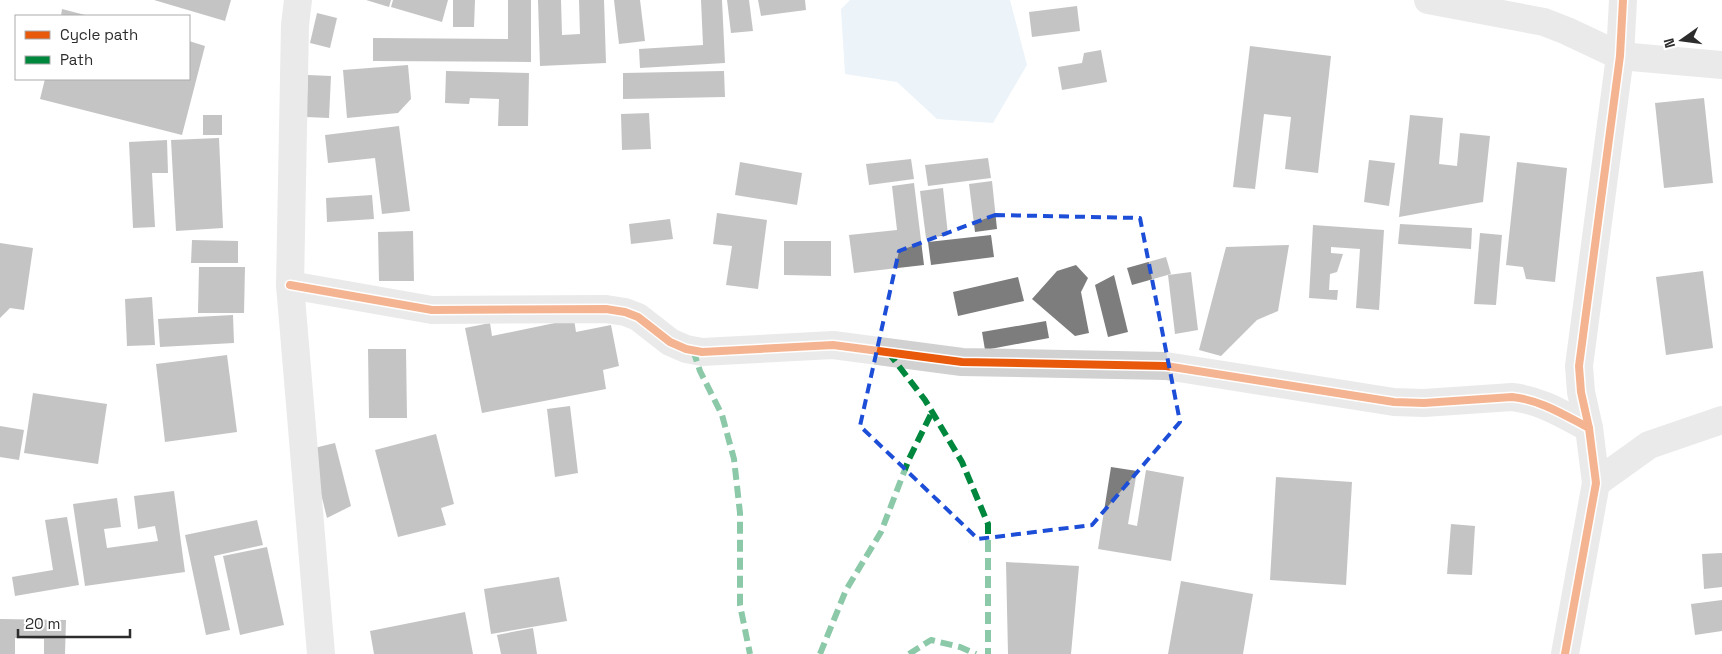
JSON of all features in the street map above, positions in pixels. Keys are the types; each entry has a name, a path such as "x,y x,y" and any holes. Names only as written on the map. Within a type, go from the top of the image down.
{"street":[{"path":"298,0 295,24 290,285 321,654"},
{"path":"1428,0 1544,22 1620,56 1722,65"},
{"path":"1565,654 1596,483 1589,428 1581,392 1579,366 1620,56 1623,0"},
{"path":"290,285 432,310 606,309 625,312 638,317 670,342 686,349 702,352 834,345 962,362 1166,366 1394,402 1424,403 1512,397 1548,406 1589,428"},
{"path":"1596,483 1649,445 1722,420"}],"highlighted area":[{"path":"995,215 1140,218 1180,422 1092,525 978,539 860,426 899,251"}],"water":[{"path":"850,0 1010,0 1027,65 993,123 937,119 897,82 845,74 841,9"}],"building":[{"path":"154,0 231,0 225,21"},
{"path":"366,0 391,0 389,7"},
{"path":"393,0 448,0 442,22 391,7"},
{"path":"453,0 475,0 474,27 453,27"},
{"path":"508,0 531,0 531,62 373,61 373,38 508,39"},
{"path":"538,0 561,0 562,35 580,34 579,0 604,0 606,63 540,66"},
{"path":"614,0 640,0 645,41 619,44"},
{"path":"701,0 722,0 725,63 640,68 639,49 703,45"},
{"path":"727,0 749,0 753,31 731,33"},
{"path":"758,0 805,0 806,10 761,16"},
{"path":"1077,6 1080,31 1032,37 1029,12"},
{"path":"62,9 85,15 61,15"},
{"path":"317,13 337,18 330,48 310,43"},
{"path":"190,41 205,46 182,135 40,99 45,80 190,80"},
{"path":"1250,46 1331,56 1318,173 1285,169 1291,117 1264,114 1255,189 1233,187"},
{"path":"1101,50 1107,82 1062,90 1058,67 1082,63 1084,53"},
{"path":"408,65 411,99 398,113 347,118 343,70"},
{"path":"446,71 529,73 528,126 498,126 499,99 470,98 469,104 445,103"},
{"path":"724,71 725,97 623,99 623,73"},
{"path":"308,75 331,76 329,118 306,117"},
{"path":"1704,98 1713,183 1664,188 1655,103"},
{"path":"649,113 651,149 622,150 621,114"},
{"path":"203,115 222,115 222,135 203,135"},
{"path":"1410,115 1443,118 1439,164 1457,166 1460,133 1490,136 1483,202 1399,217"},
{"path":"399,126 410,211 382,214 375,158 328,163 325,135"},
{"path":"219,138 223,228 176,231 171,140"},
{"path":"167,140 168,173 152,173 155,227 133,228 129,142"},
{"path":"988,158 991,178 928,186 925,165"},
{"path":"911,159 914,179 869,185 866,164"},
{"path":"1369,160 1395,163 1389,206 1364,202"},
{"path":"740,162 802,173 797,205 735,195"},
{"path":"1517,162 1567,168 1555,282 1526,279 1523,267 1506,265"},
{"path":"992,181 997,229 975,232 969,184"},
{"path":"914,183 924,265 854,273 849,235 897,230 892,186"},
{"path":"943,188 948,235 926,238 920,191"},
{"path":"372,195 374,219 327,222 326,198"},
{"path":"717,213 767,220 758,289 726,285 732,246 713,244"},
{"path":"670,219 673,239 631,244 629,224"},
{"path":"1400,224 1472,228 1471,249 1398,244"},
{"path":"1313,225 1384,230 1379,310 1356,308 1360,249 1331,247 1331,253 1343,254 1337,272 1330,274 1329,290 1338,290 1337,300 1309,298"},
{"path":"413,231 414,281 379,281 378,232"},
{"path":"1480,233 1502,235 1496,305 1474,304"},
{"path":"991,235 994,257 931,265 928,242"},
{"path":"192,240 238,241 238,263 191,263"},
{"path":"784,241 831,241 831,276 784,275"},
{"path":"0,243 33,248 24,310 10,308 0,318"},
{"path":"1289,245 1278,311 1257,320 1221,356 1199,350 1226,247"},
{"path":"1166,257 1171,274 1132,285 1127,268"},
{"path":"1076,265 1088,278 1081,292 1089,333 1075,336 1032,299 1057,271"},
{"path":"199,267 245,267 244,313 198,313"},
{"path":"1703,271 1713,348 1666,355 1656,277"},
{"path":"1191,272 1198,330 1175,334 1168,275"},
{"path":"1114,275 1128,332 1108,337 1095,285"},
{"path":"1018,277 1024,301 958,316 953,292"},
{"path":"152,297 155,345 127,346 125,299"},
{"path":"233,315 234,343 160,347 158,319"},
{"path":"574,319 576,332 611,325 619,366 603,370 606,389 482,413 465,328 490,323 492,336"},
{"path":"1046,321 1049,338 985,350 982,332"},
{"path":"368,349 406,349 407,418 369,418"},
{"path":"227,355 237,432 165,442 156,364"},
{"path":"33,393 107,404 98,464 24,453"},
{"path":"570,406 578,473 555,477 547,409"},
{"path":"0,426 24,430 19,460 0,457"},
{"path":"436,434 454,504 441,508 446,525 398,537 375,450"},
{"path":"335,443 351,506 327,518 310,449"},
{"path":"1111,467 1137,471 1128,524 1137,526 1146,470 1184,477 1171,561 1098,549"},
{"path":"1276,477 1352,482 1346,585 1270,580"},
{"path":"174,491 185,572 85,586 73,504 117,498 121,527 104,529 107,548 158,541 155,526 138,529 134,496"},
{"path":"67,517 79,585 15,596 12,577 53,570 45,520"},
{"path":"257,520 263,545 214,556 230,630 206,635 185,535"},
{"path":"1451,524 1475,526 1472,575 1447,574"},
{"path":"267,547 284,625 240,635 223,556"},
{"path":"1722,553 1722,587 1704,589 1702,554"},
{"path":"1006,562 1079,566 1071,654 1008,654"},
{"path":"559,577 567,621 491,634 484,589"},
{"path":"1181,581 1253,594 1243,654 1168,654"},
{"path":"1722,600 1722,631 1695,635 1691,604"},
{"path":"465,612 473,654 374,654 370,631"},
{"path":"0,619 66,620 65,654 44,654 44,639 15,638 15,654 0,654"},
{"path":"533,628 537,654 501,654 497,635"}],"marked path":[{"path":"693,350 700,371 722,415 734,459 740,513 740,605 750,654"},
{"path":"888,352 925,400 962,462 988,524 988,654"},
{"path":"820,654 846,590 881,532 909,459 932,412"},
{"path":"909,654 931,640 960,647 976,654"}],"cycle path":[{"path":"1565,654 1596,483 1589,428 1581,392 1579,366 1620,56 1623,0"},
{"path":"290,285 432,310 606,309 625,312 638,317 670,342 686,349 702,352 833,345 962,362 1166,366 1394,402 1424,403 1512,397 1543,405 1589,428"}]}
